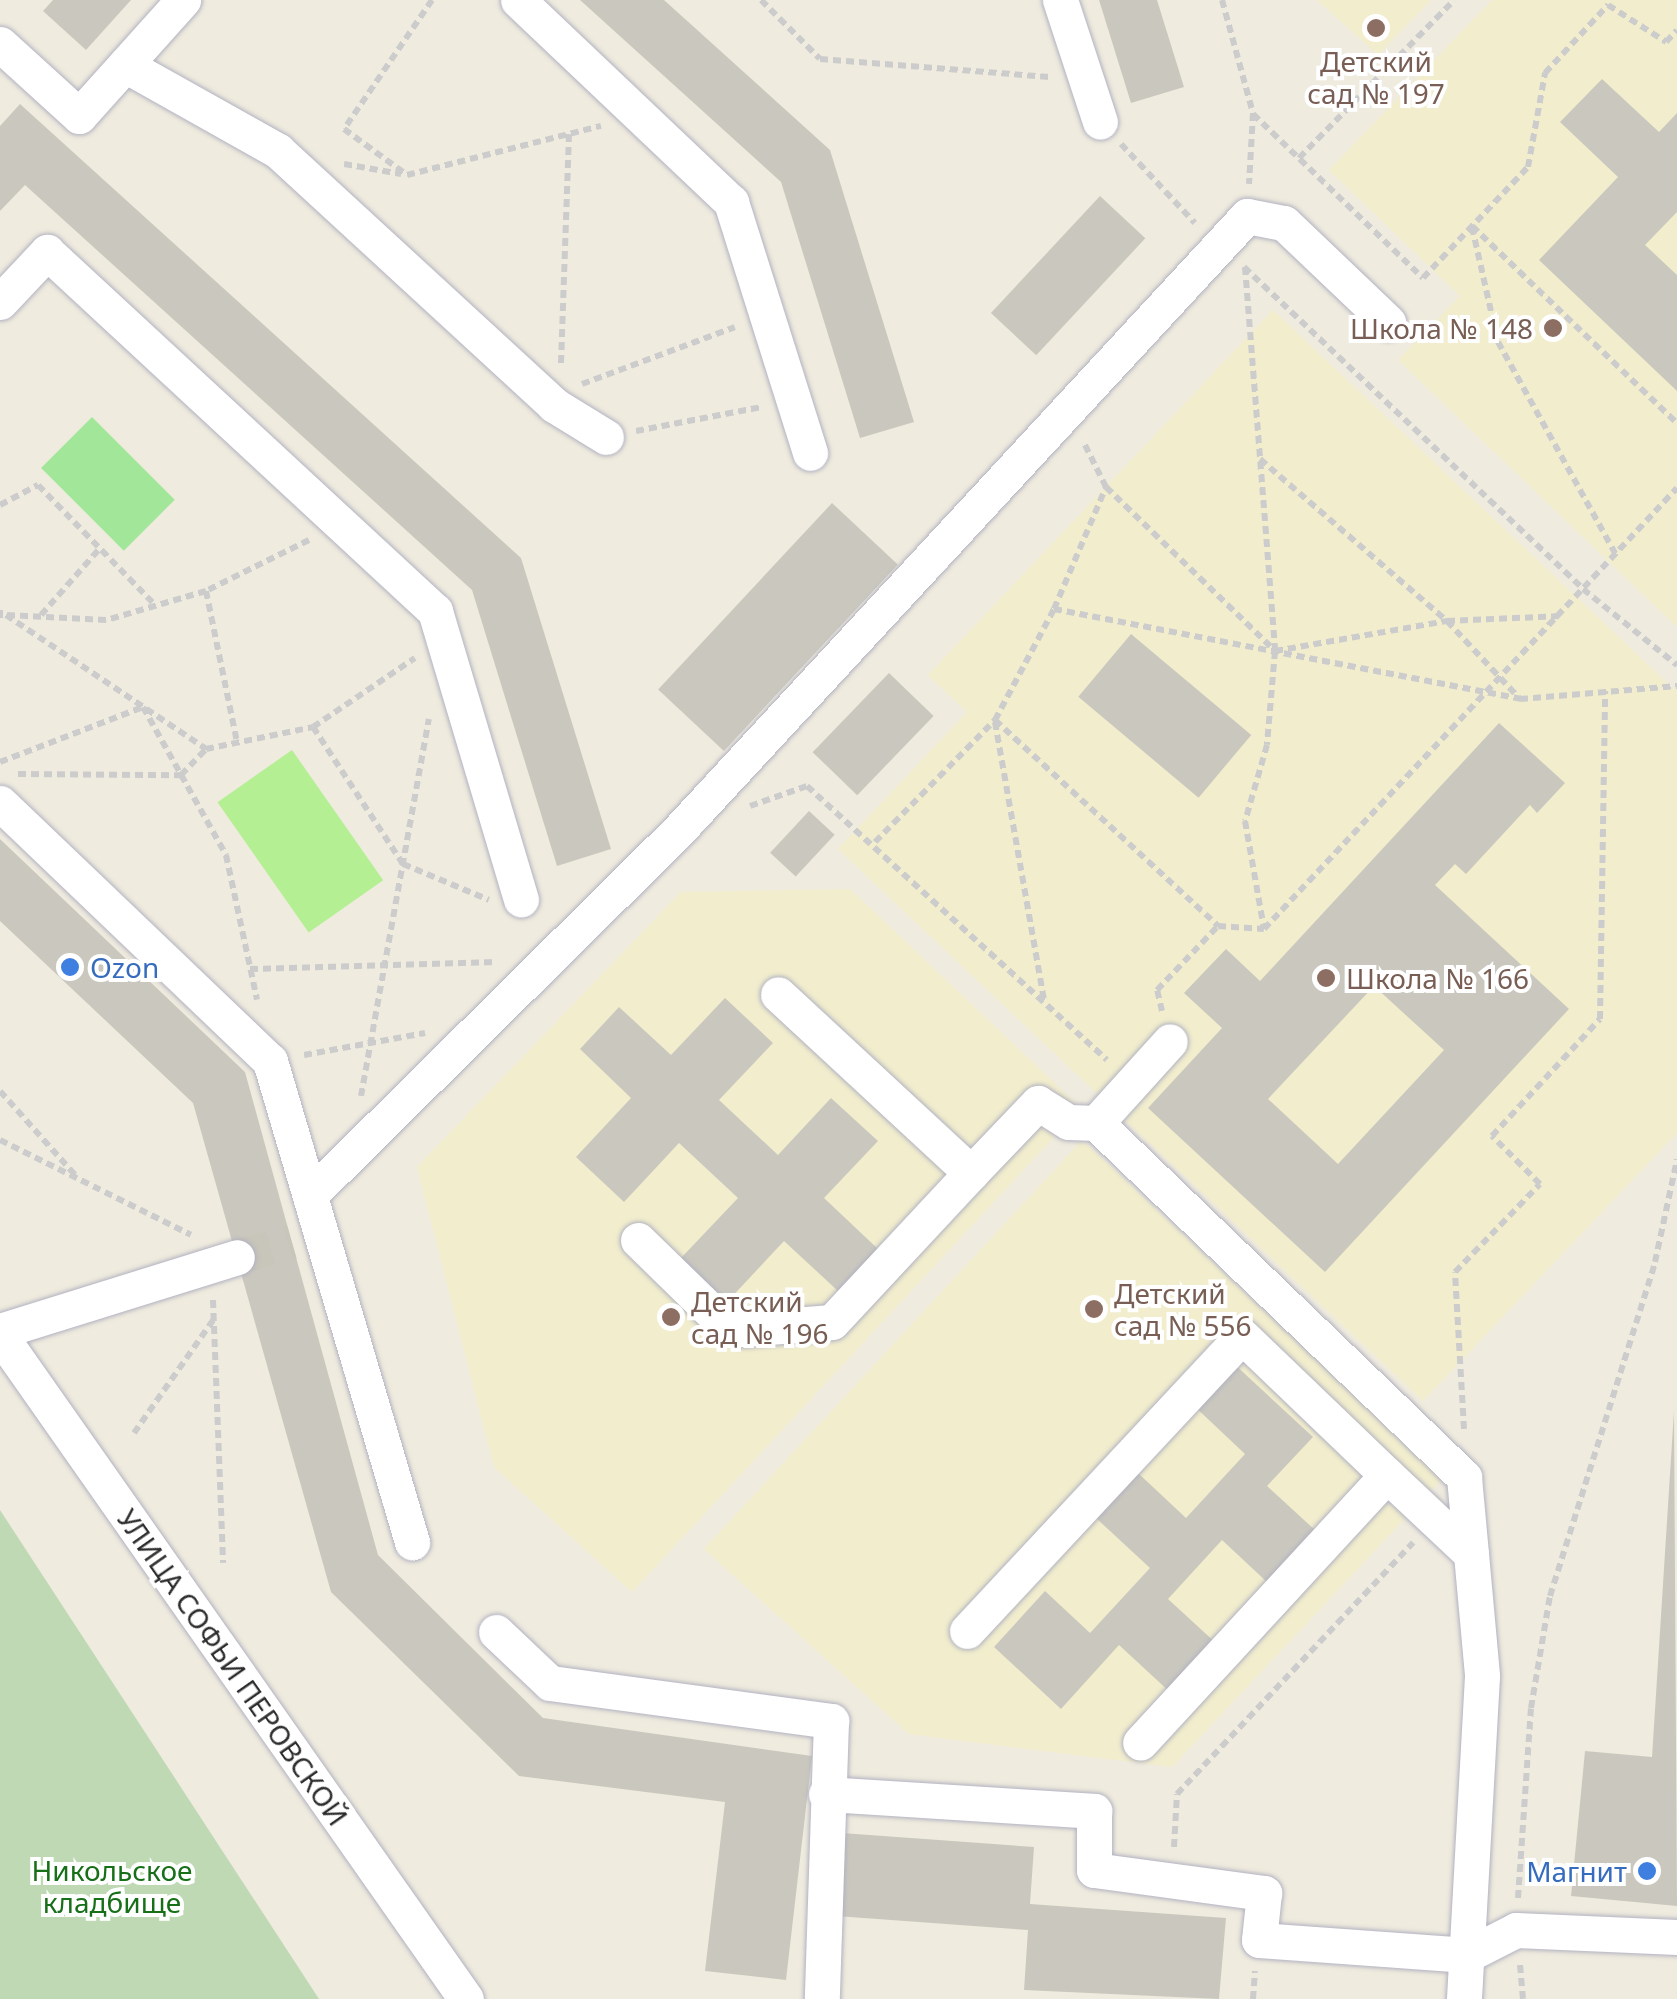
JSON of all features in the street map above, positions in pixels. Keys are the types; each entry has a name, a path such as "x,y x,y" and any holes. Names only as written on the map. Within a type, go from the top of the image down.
{"street":[{"path":"0,44 79,116 183,0"},
{"path":"518,0 731,202 810,453"},
{"path":"1060,0 1100,122"},
{"path":"125,65 278,151 554,405 606,437"},
{"path":"310,1196 545,962 1067,411 1232,258 1247,216 1284,223 1388,322"},
{"path":"0,302 47,252 435,611 521,899"},
{"path":"0,803 270,1062 310,1196 307,1237 412,1542"},
{"path":"778,994 971,1173"},
{"path":"1096,1123 1170,1041"},
{"path":"638,1240 716,1316 744,1329 832,1322 1038,1104 1068,1122 1096,1123 1464,1477 1482,1676 1464,1999"},
{"path":"0,1333 237,1257"},
{"name":"УЛИЦА СОФЬИ ПЕРОВСКОЙ","path":"0,1333 466,1999"},
{"path":"967,1630 1242,1336 1471,1554"},
{"path":"1140,1743 1387,1474"},
{"path":"496,1632 550,1684 831,1721 822,1999"},
{"path":"826,1794 1094,1812 1094,1870 1264,1892 1258,1940 1467,1955 1516,1930 1677,1936"}],"path":[{"path":"432,0 344,129 407,175 641,116"},
{"path":"760,0 820,60 1086,80"},
{"path":"1222,0 1252,113 1247,216 1232,258 1259,458 1274,651 1267,745 1245,822 1264,929"},
{"path":"1299,158 1454,0"},
{"path":"1252,113 1423,278 1528,167 1545,73 1608,5 1666,42 1677,30"},
{"path":"1100,122 1232,258 1584,589 1677,665"},
{"path":"560,372 569,134"},
{"path":"1472,226 1677,422"},
{"path":"1472,226 1498,342 1616,555"},
{"path":"560,392 766,316"},
{"path":"606,437 794,401"},
{"path":"1067,411 1106,486 1274,651"},
{"path":"1259,458 1447,621 1520,699"},
{"path":"0,505 38,484 155,606"},
{"path":"875,842 995,720 1054,609 1106,486"},
{"path":"1264,929 1562,616 1677,488"},
{"path":"2,615 106,620 206,591 342,524"},
{"path":"40,617 100,548"},
{"path":"206,591 237,742"},
{"path":"1054,609 1520,699 1677,686"},
{"path":"2,615 206,749"},
{"path":"1274,651 1447,621 1562,616"},
{"path":"0,774 181,774 206,749 312,727 444,640"},
{"path":"1464,1477 1456,1272 1540,1184 1492,1136 1600,1019 1605,691"},
{"path":"350,1156 434,696"},
{"path":"0,762 143,708"},
{"path":"143,708 226,854 258,1006"},
{"path":"995,720 1218,926 1264,929"},
{"path":"995,720 1044,1001"},
{"path":"312,727 403,864 478,900 521,899"},
{"path":"733,812 807,786 875,842 1132,1084"},
{"path":"1170,1041 1157,990 1218,926"},
{"path":"250,969 386,961 545,962"},
{"path":"270,1062 485,1022"},
{"path":"0,1091 80,1180"},
{"path":"1523,1999 1516,1930 1531,1708 1550,1596 1655,1262 1677,1159"},
{"path":"134,1432 214,1320"},
{"path":"1172,1880 1177,1794 1434,1520"}],"shaded area":[{"name":"Детский сад № 197","path":"1317,0 1431,0 1378,55"},
{"name":"Школа № 148","path":"1492,0 1677,0 1677,627 1398,360 1460,296 1329,170"},
{"name":"Школа № 166","path":"1273,310 1677,692 1677,1133 1423,1401 838,849 967,712 928,675"},
{"name":"Детский сад № 196","path":"850,889 1081,1108 632,1592 494,1467 417,1167 681,892"},
{"name":"Детский сад № 556","path":"1082,1140 1443,1478 1172,1767 909,1734 704,1549"}],"green space":[{"path":"92,417 175,500 124,551 41,468"},
{"path":"292,750 383,880 309,932 217,802"},
{"name":"Никольское кладбище","path":"0,1510 319,1999 0,1999"}],"building":[{"path":"53,0 131,0 86,50 43,11"},
{"path":"580,0 664,0 830,150 914,422 860,438 781,182"},
{"path":"1099,0 1157,0 1184,87 1131,103"},
{"path":"1602,79 1659,132 1677,113 1677,212 1645,245 1677,275 1677,391 1539,260 1618,177 1560,122"},
{"path":"20,104 521,558 611,849 557,866 472,590 25,185 0,211 0,126"},
{"path":"1100,196 1145,238 1036,355 991,313"},
{"path":"832,503 898,564 724,751 658,689"},
{"path":"1131,634 1251,735 1199,798 1078,697"},
{"path":"889,673 934,716 857,795 813,752"},
{"path":"1499,723 1565,783 1537,813 1530,805 1466,874 1455,864 1435,885 1569,1009 1325,1272 1148,1108 1222,1028 1184,993 1226,949 1260,981","holes":["1374,986 1444,1050 1338,1164 1268,1099"]},
{"path":"809,811 835,835 796,877 770,853"},
{"path":"0,839 245,1072 378,1555 543,1718 812,1756 786,1980 705,1971 725,1802 519,1776 331,1592 193,1103 0,921"},
{"path":"725,998 773,1043 719,1100 778,1155 831,1098 878,1141 824,1198 878,1249 838,1291 784,1241 727,1302 681,1258 738,1198 679,1143 624,1202 576,1157 631,1098 580,1049 619,1007 671,1055"},
{"path":"1231,1361 1313,1437 1267,1486 1316,1531 1268,1583 1222,1540 1168,1599 1218,1645 1172,1694 1119,1645 1061,1709 994,1647 1045,1591 1090,1633 1150,1568 1096,1518 1138,1473 1186,1518 1245,1454 1192,1404"},
{"path":"1674,1411 1677,1906 1571,1896 1585,1751 1652,1757"},
{"path":"842,1833 1034,1847 1030,1904 1226,1918 1219,1999 1024,1990 1028,1930 836,1916"}],"tunnel":[{"path":"237,1257 292,1241"}],"place":[{"name":"Детский сад № 197","path":"1376,28"},
{"name":"Школа № 148","path":"1553,328"},
{"name":"Ozon","path":"70,967"},
{"name":"Школа № 166","path":"1326,978"},
{"name":"Детский сад № 556","path":"1094,1309"},
{"name":"Детский сад № 196","path":"671,1317"},
{"name":"Магнит","path":"1647,1871"}]}
